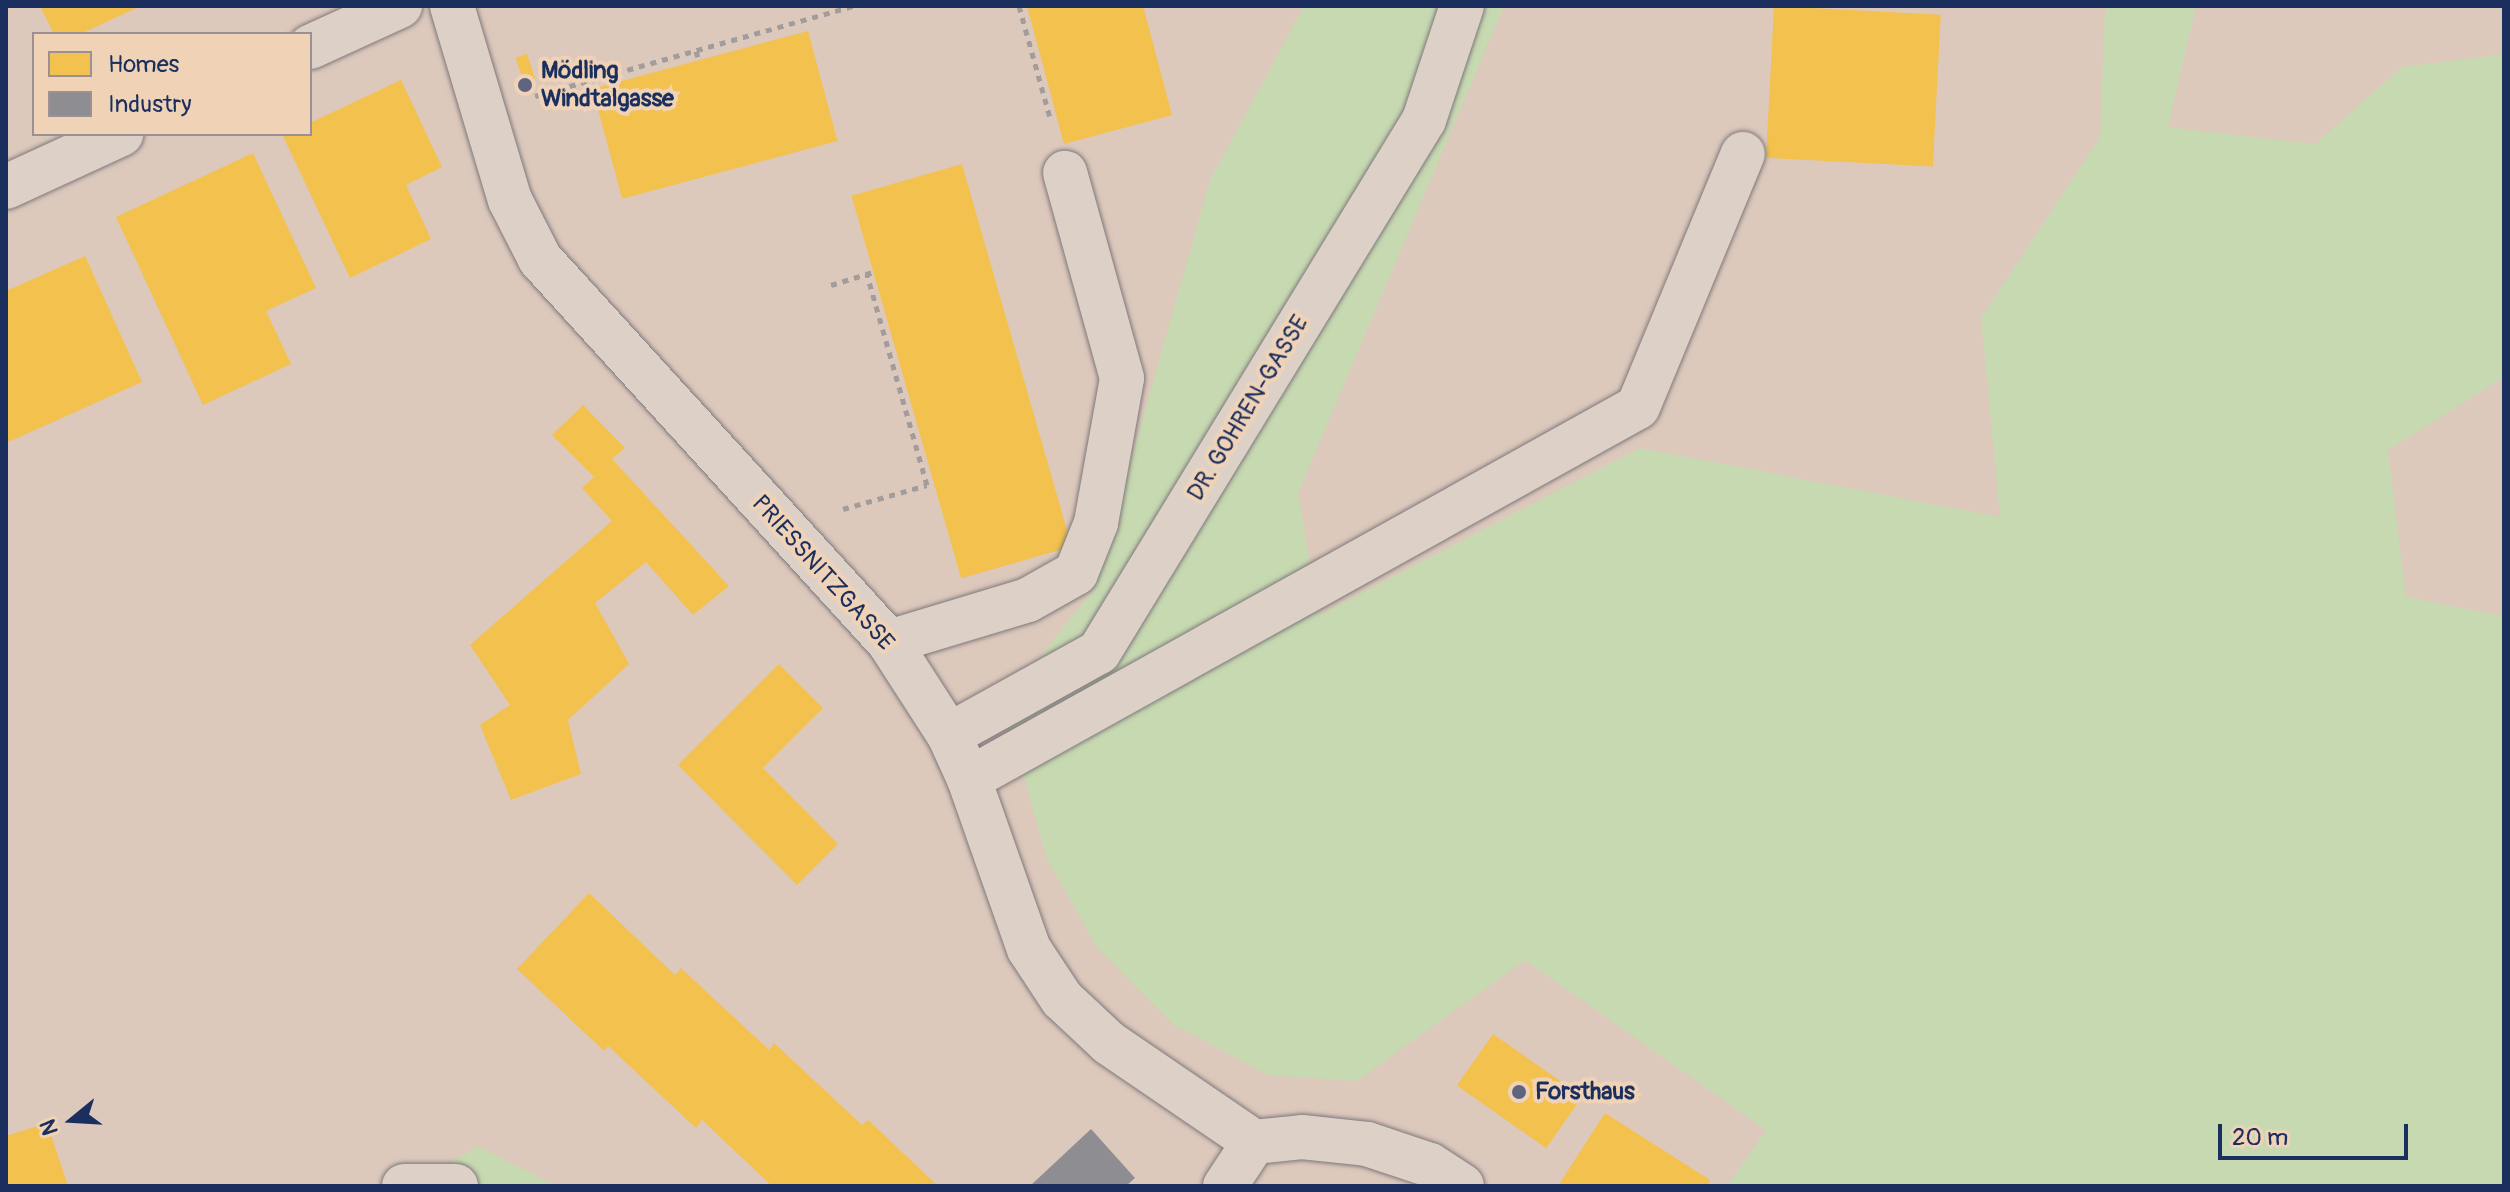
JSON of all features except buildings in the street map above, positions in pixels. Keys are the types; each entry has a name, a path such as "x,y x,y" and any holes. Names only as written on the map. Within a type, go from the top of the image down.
{"street":[{"path":"312,46 400,6"},
{"name":"PRIESSNITZGASSE","path":"452,6 510,200 540,259 889,642 949,735 969,779 1029,949 1062,999 1109,1043 1254,1142"},
{"name":"DR. GOHREN-GASSE","path":"949,735 1099,652 1424,120 1462,6"},
{"path":"6,187 117,136"},
{"path":"969,779 1638,407 1743,154"},
{"path":"889,642 1028,600 1076,573 1096,523 1122,378 1065,173"},
{"path":"1225,1186 1254,1142 1302,1137 1367,1144 1430,1165 1462,1186"},
{"path":"404,1186 456,1186"}],"path":[{"path":"483,112 854,6"},
{"path":"1019,6 1031,35 1065,173"},
{"path":"696,51 699,61"},
{"path":"830,512 930,484 870,273 831,285"}],"green space":[{"path":"1304,6 1504,6 1298,493 1319,615 1640,448 2000,517 1981,318 2100,137 2105,6 2196,6 2168,127 2315,144 2402,67 2504,54 2504,377 2388,450 2406,597 2504,616 2504,1186 1727,1186 1766,1130 1525,960 1357,1081 1268,1075 1174,1025 1096,946 1047,859 1022,770 999,709 1095,587 1210,180"},
{"path":"478,1146 557,1186 411,1186"}],"place":[{"name":"Mödling Windtalgasse","path":"525,85"},
{"name":"Forsthaus","path":"1519,1092"}]}
